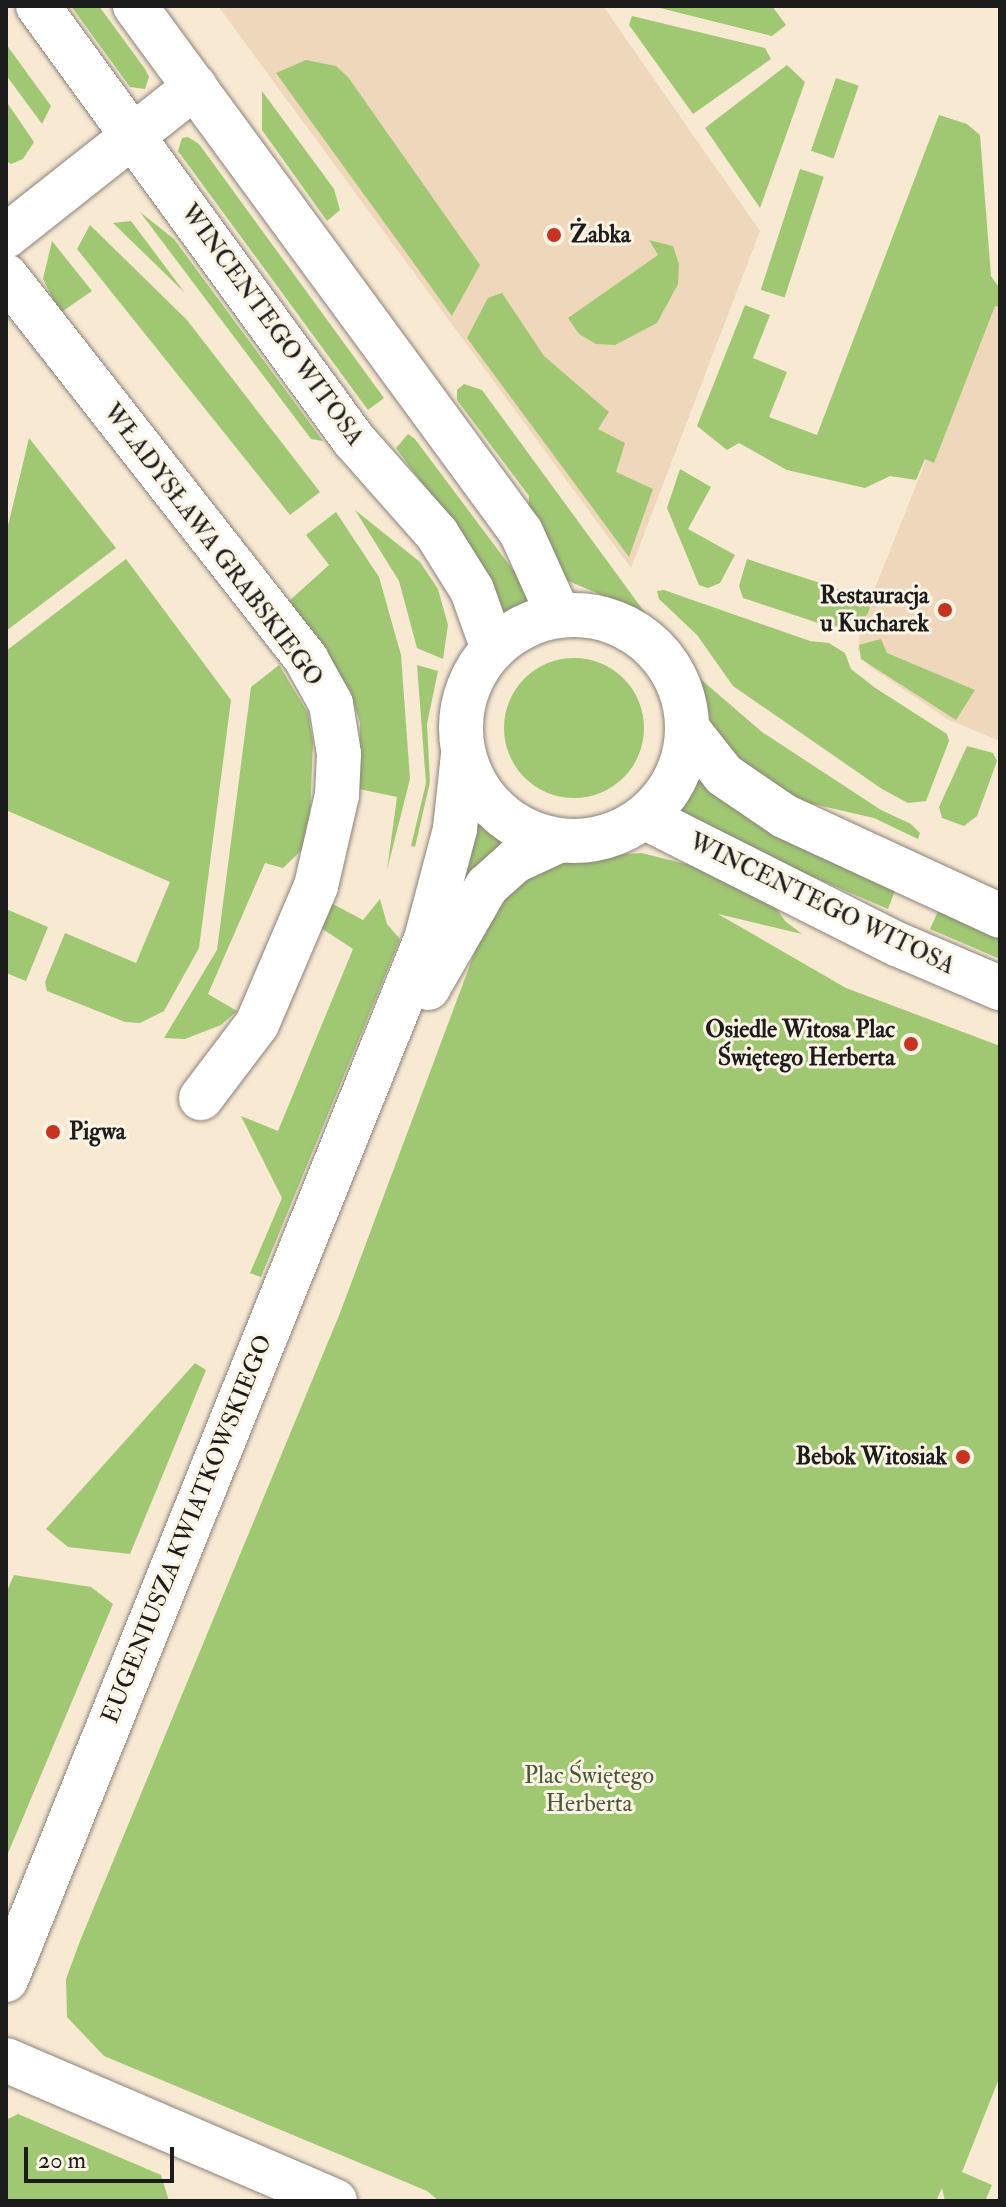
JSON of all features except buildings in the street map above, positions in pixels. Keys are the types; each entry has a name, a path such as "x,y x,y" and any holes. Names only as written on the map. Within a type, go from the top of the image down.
{"street":[{"name":"WINCENTEGO WITOSA","path":"38,6 353,439 437,534 472,590 493,649"},
{"path":"135,6 521,532 559,616"},
{"path":"6,236 195,87"},
{"name":"WŁADYSŁAWA GRABSKIEGO","path":"6,276 306,659 331,704 339,754 337,795 316,886 257,1024 201,1098"},
{"path":"559,616 598,617 643,640 662,657 681,691 687,728 682,762 667,792 644,817 618,833 558,841 528,832 502,816 477,788 463,754 461,716 471,680 493,649 523,627 559,616"},
{"path":"687,728 724,775 784,816 1000,916"},
{"name":"EUGENIUSZA KWIATKOWSKIEGO","path":"6,1980 162,1583 373,1079 426,939 455,829 463,754"},
{"name":"WINCENTEGO WITOSA","path":"644,817 899,945 1000,988"},
{"name":"EUGENIUSZA KWIATKOWSKIEGO","path":"373,1079 487,886 515,861 558,841"},
{"path":"6,2060 335,2201"}],"shaded area":[{"path":"218,6 603,6 760,231 631,568"},
{"path":"996,285 1000,287 1000,741 949,720 869,666 858,650 861,623"}],"green space":[{"path":"71,6 99,6 145,69 149,77 145,89 130,87"},
{"path":"652,6 772,6 786,25 772,36"},
{"path":"632,16 765,48 771,59 693,114 629,25"},
{"path":"6,44 51,106 42,124 6,75"},
{"path":"306,60 336,66 348,77 480,265 452,316 276,73"},
{"path":"787,65 805,82 760,208 705,128"},
{"path":"836,78 859,86 834,159 811,151"},
{"path":"262,91 334,189 340,210 327,221 262,130"},
{"path":"6,101 34,142 23,159 11,164 6,161"},
{"path":"939,115 967,124 980,135 991,276 1000,289 1000,307 995,306 934,463 925,459 916,480 890,476 865,488 787,470 739,443 727,450 697,426 745,305 770,315 753,358 787,372 769,417 817,435"},
{"path":"188,137 199,144 384,398 368,410 178,151 182,138"},
{"path":"800,169 824,177 785,298 761,290"},
{"path":"140,212 174,239 323,441 311,439"},
{"path":"131,221 185,293 113,223"},
{"path":"90,225 187,320 320,492 290,515 77,249"},
{"path":"649,240 673,246 679,264 678,284 657,323 615,345 596,344 579,334 568,318 658,255"},
{"path":"52,241 92,291 60,313 43,279"},
{"path":"502,293 544,356 609,412 598,429 625,443 616,472 653,489 629,557 467,338 488,298"},
{"path":"464,384 482,390 651,621 633,608 561,578 528,512 529,496 457,400 457,390"},
{"path":"408,434 415,439 537,602 499,617 457,531 396,448"},
{"path":"29,438 116,548 6,631 6,534"},
{"path":"680,469 711,487 688,529 735,555 720,583 708,588 699,585 667,508"},
{"path":"355,510 420,562 438,589 448,625 443,659 417,648 399,581"},
{"path":"336,512 379,577 401,655 410,779 387,870 397,797 359,789 360,723 350,691 288,602 329,565 306,535"},
{"path":"126,559 231,700 199,948 164,1011 140,1023 125,1022 47,991 45,982 65,933 136,963 170,882 6,810 6,651"},
{"path":"747,559 872,600 868,613 861,623 830,627 743,598 739,586"},
{"path":"664,590 810,641 829,643 845,653 851,669 874,687 947,734 949,741 926,801 908,803 882,789 733,686 697,635 659,599 657,591"},
{"path":"881,639 887,653 975,690 956,720 861,659 859,645"},
{"path":"574,658 601,663 624,678 639,701 644,728 639,755 624,778 601,793 574,798 547,793 524,778 509,755 504,728 509,701 524,678 547,663"},
{"path":"279,665 308,713 313,742 309,843 283,868 265,863 208,994 237,1011 221,1025 185,1039 164,1038 217,950 251,687"},
{"path":"417,665 438,671 427,724 430,782 415,847 411,846 426,783"},
{"path":"697,676 762,732 881,810 911,824 920,833 918,839 874,818 770,794 716,738"},
{"path":"967,746 993,753 997,761 977,816 964,826 942,818 939,807"},
{"path":"698,776 896,888 888,909 672,817"},
{"path":"473,816 508,840 463,892 455,887"},
{"name":"Plac Świętego Herberta","path":"642,853 721,873 768,896 785,921 802,934 718,914 846,988 1000,1046 1000,2076 962,2172 992,2185 985,2201 945,2201 942,2188 936,2201 439,2201 427,2191 104,2056 67,2017 66,1979 80,1941 340,1313 495,898 557,858"},
{"path":"380,899 387,924 400,939 261,1277 250,1273 282,1198 241,1116 278,1131 353,949 321,928 329,902 363,920"},
{"path":"6,909 48,927 26,981 6,973"},
{"path":"939,909 1000,936 1000,959 930,929"},
{"path":"195,1363 206,1370 130,1554 68,1547 46,1529"},
{"path":"14,1575 91,1587 113,1604 6,1858 6,1593"},
{"path":"18,2114 161,2175 169,2201 6,2201 6,2120"}],"place":[{"name":"Żabka","path":"554,235"},
{"name":"Restauracja u Kucharek","path":"945,610"},
{"name":"Osiedle Witosa Plac Świętego Herberta","path":"911,1044"},
{"name":"Pigwa","path":"53,1132"},
{"name":"Bebok Witosiak","path":"963,1457"}]}
